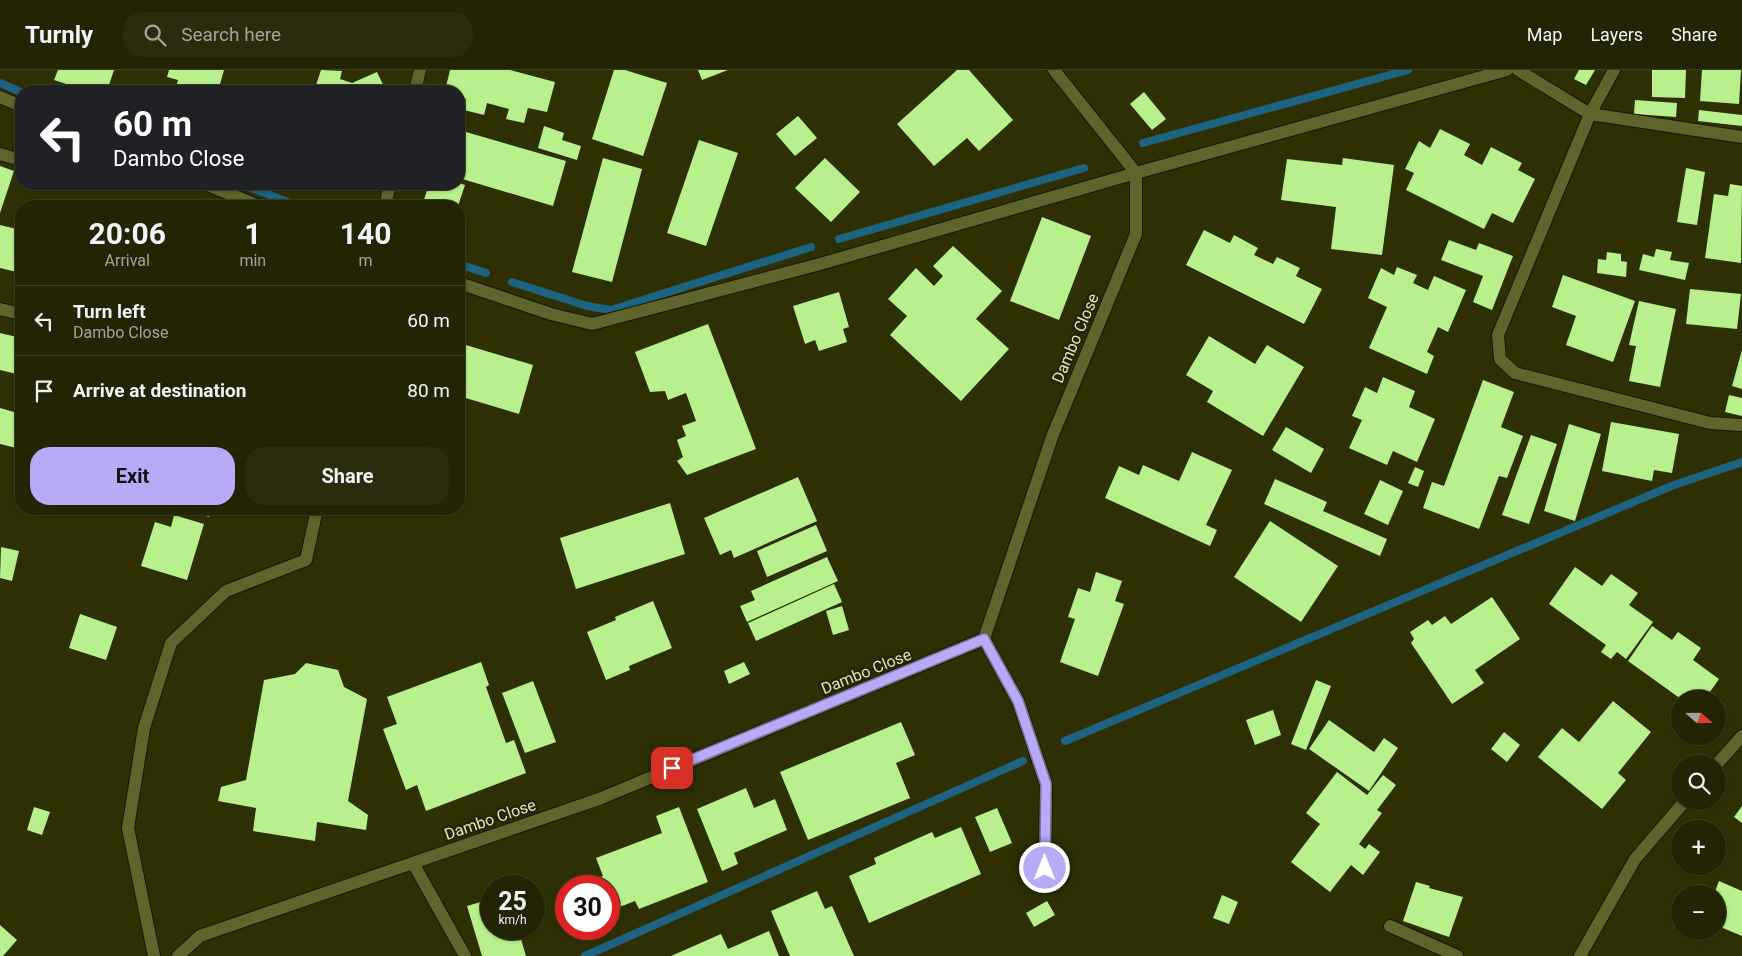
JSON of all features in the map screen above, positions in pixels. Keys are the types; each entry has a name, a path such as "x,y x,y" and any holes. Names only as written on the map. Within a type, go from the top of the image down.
{"street":[{"path":"416,85 420,70"},
{"path":"1054,70 1136,173"},
{"path":"465,285 551,314 592,324 820,264 1136,173 1508,70"},
{"path":"1518,70 1590,114 1742,137"},
{"path":"1614,70 1590,114 1498,335 1500,359 1516,373 1710,423 1742,424"},
{"path":"0,97 15,103"},
{"path":"0,154 15,158"},
{"name":"Dambo Close","path":"178,956 200,936 599,798 984,639 1052,437 1136,234 1136,173"},
{"path":"220,190 244,200"},
{"path":"0,309 15,313"},
{"path":"154,956 128,828 144,728 171,643 226,591 306,560 316,515"},
{"path":"984,639 1018,701 1046,784 1045,868"},
{"path":"1725,755 1742,736"},
{"path":"1580,956 1635,859 1677,810"},
{"path":"413,863 466,956"},
{"path":"1390,926 1457,956"}],"building":[{"path":"58,70 114,70 109,85 69,85 54,80"},
{"path":"169,70 224,70 220,85 177,85 178,80 167,77"},
{"path":"321,70 342,71 340,79 352,83 377,72 383,85 316,85"},
{"path":"450,70 510,70 555,82 547,112 528,108 524,123 506,119 509,109 487,103 484,115 465,110 465,85 446,85"},
{"path":"614,70 625,70 667,83 643,156 592,139"},
{"path":"698,70 728,70 702,80"},
{"path":"957,70 969,70 1013,120 979,151 967,138 934,166 897,124"},
{"path":"1579,70 1595,70 1586,85 1574,79"},
{"path":"1652,70 1686,70 1685,98 1652,97"},
{"path":"1702,70 1741,70 1739,104 1700,101"},
{"path":"1144,92 1166,119 1152,130 1130,104"},
{"path":"1635,100 1677,103 1676,117 1634,114"},
{"path":"1699,110 1742,115 1742,126 1698,121"},
{"path":"798,116 817,138 795,156 776,134"},
{"path":"544,126 564,133 562,140 581,146 577,160 538,148"},
{"path":"1440,129 1470,144 1464,155 1482,165 1491,147 1522,163 1518,170 1535,179 1513,223 1492,213 1484,229 1406,190 1414,173 1405,169 1419,141 1430,148"},
{"path":"465,132 566,161 553,206 465,180"},
{"path":"699,140 738,153 706,246 667,233"},
{"path":"603,158 642,169 612,282 572,272"},
{"path":"825,158 860,192 831,222 795,188"},
{"path":"1343,158 1394,165 1382,255 1331,249 1336,207 1281,200 1287,159 1342,165"},
{"path":"0,166 14,171 0,213"},
{"path":"1686,168 1705,172 1697,225 1677,222"},
{"path":"1730,184 1742,186 1741,263 1705,258 1714,194 1728,196"},
{"path":"427,190 463,190 460,200 424,200"},
{"path":"1042,217 1091,236 1059,320 1010,301"},
{"path":"0,225 15,229 15,272 0,268"},
{"path":"1204,230 1230,243 1234,235 1258,248 1254,255 1273,264 1277,257 1300,268 1296,276 1322,289 1304,324 1186,265"},
{"path":"1449,240 1476,250 1479,243 1513,256 1492,310 1473,302 1483,276 1441,260"},
{"path":"953,246 1002,291 976,319 1009,349 961,401 890,335 907,316 888,299 916,268 934,286 943,276 933,266"},
{"path":"1656,249 1672,252 1670,260 1689,263 1685,280 1639,270 1643,254 1654,257"},
{"path":"1607,252 1621,254 1621,261 1627,262 1626,277 1597,273 1598,259 1606,260"},
{"path":"1397,267 1417,275 1413,283 1428,290 1434,276 1466,290 1448,332 1438,327 1427,352 1434,356 1427,374 1369,348 1387,307 1368,298 1381,268 1394,275"},
{"path":"1563,275 1635,301 1613,362 1566,345 1576,316 1552,307"},
{"path":"1690,289 1741,294 1737,329 1686,324"},
{"path":"839,292 849,327 843,329 847,342 819,351 815,340 805,344 793,306"},
{"path":"1639,301 1676,309 1660,387 1629,381 1636,346 1629,345"},
{"path":"708,324 756,449 687,475 677,461 683,457 677,440 686,436 682,426 696,421 686,393 668,400 665,391 650,392 635,352"},
{"path":"0,333 15,337 15,374 0,370"},
{"path":"1209,336 1255,364 1267,345 1304,367 1263,436 1207,402 1213,391 1186,375"},
{"path":"465,345 533,365 519,414 465,398"},
{"path":"1742,350 1742,389 1732,386"},
{"path":"1383,377 1415,391 1409,407 1435,419 1417,462 1393,451 1387,465 1349,448 1362,420 1352,416 1365,387 1377,393"},
{"path":"1483,380 1514,392 1501,427 1523,436 1507,478 1499,476 1479,529 1423,508 1432,482 1444,486"},
{"path":"1729,395 1742,398 1742,416 1725,412"},
{"path":"0,408 15,412 15,448 0,444"},
{"path":"1611,422 1679,434 1672,473 1654,470 1652,481 1602,471"},
{"path":"1569,424 1601,434 1575,521 1544,511"},
{"path":"1286,427 1324,449 1311,473 1272,450"},
{"path":"1531,435 1557,444 1529,524 1502,515"},
{"path":"1192,452 1232,470 1206,525 1217,530 1210,546 1105,498 1119,466 1139,475 1143,465 1179,481"},
{"path":"1415,467 1424,471 1418,487 1408,483"},
{"path":"798,477 817,521 734,558 731,550 720,555 704,518"},
{"path":"1275,479 1327,502 1323,511 1387,539 1380,556 1264,504"},
{"path":"1380,480 1403,491 1388,525 1364,514"},
{"path":"670,503 685,554 576,589 560,538"},
{"path":"174,515 204,524 187,580 141,566 155,522 171,527"},
{"path":"1270,521 1338,566 1301,622 1234,577"},
{"path":"816,525 827,551 767,577 757,551"},
{"path":"1,547 19,551 12,581 0,578"},
{"path":"827,557 838,581 747,622 740,606 755,600 751,591"},
{"path":"1575,567 1602,586 1611,574 1638,593 1629,605 1653,622 1626,659 1617,652 1611,659 1601,652 1606,645 1549,604"},
{"path":"1096,572 1122,581 1115,601 1124,604 1098,676 1060,662 1075,619 1068,617 1078,588 1090,592"},
{"path":"834,584 842,602 756,641 748,623"},
{"path":"1492,597 1520,639 1475,670 1484,683 1452,704 1411,643 1414,639 1410,632 1428,620 1432,625 1445,616 1451,624"},
{"path":"653,601 672,648 629,666 630,670 606,680 587,632 616,620 615,617"},
{"path":"842,606 849,630 833,635 826,611"},
{"path":"80,614 117,627 106,660 69,648"},
{"path":"1652,626 1672,640 1678,632 1701,648 1693,660 1719,679 1711,690 1671,690 1671,692 1628,661"},
{"path":"481,662 489,685 486,687 506,743 514,740 526,773 426,811 417,785 406,790 383,729 397,724 387,697"},
{"path":"744,662 750,674 729,684 724,671"},
{"path":"306,663 338,670 344,687 367,699 348,801 368,815 366,830 317,822 315,841 253,831 256,808 218,801 221,787 246,780 264,680 295,674"},
{"path":"1316,680 1331,686 1306,750 1291,744"},
{"path":"533,681 556,742 525,753 502,693"},
{"path":"1613,701 1651,732 1618,773 1626,780 1602,809 1538,757 1562,728 1579,742"},
{"path":"1273,710 1281,735 1255,745 1246,720"},
{"path":"1329,720 1374,752 1384,738 1398,748 1369,791 1309,749"},
{"path":"901,722 915,755 896,763 910,798 808,840 780,772"},
{"path":"1504,732 1520,745 1507,762 1491,749"},
{"path":"1337,772 1367,795 1383,775 1396,785 1377,810 1382,813 1359,844 1365,849 1369,844 1380,852 1363,875 1351,865 1330,892 1291,862 1320,824 1306,813"},
{"path":"746,788 754,808 775,799 787,830 734,853 738,864 722,871 697,809"},
{"path":"1742,806 1742,823 1734,817"},
{"path":"34,807 50,812 42,835 27,830"},
{"path":"679,807 708,882 639,909 635,901 620,907 620,875 603,875 596,858 662,833 656,816"},
{"path":"997,808 1012,843 990,852 975,817"},
{"path":"961,827 981,874 869,923 849,876 876,864 874,858 932,832 935,838"},
{"path":"1719,881 1742,891 1742,936 1726,929 1726,885 1717,885"},
{"path":"1416,882 1430,886 1429,888 1463,897 1449,937 1403,921"},
{"path":"817,891 825,909 832,906 854,956 790,956 771,911"},
{"path":"1222,895 1238,902 1229,924 1213,918"},
{"path":"1047,901 1055,915 1034,927 1026,913"},
{"path":"480,902 480,940 521,940 526,956 482,956 467,906"},
{"path":"0,925 17,940 3,956 0,956"},
{"path":"769,931 779,956 671,956 721,934 728,949"}],"waterway":[{"path":"1143,143 1408,70"},
{"path":"0,83 15,89"},
{"path":"839,239 1084,168"},
{"path":"257,190 282,200"},
{"path":"512,282 587,306 611,310 811,247"},
{"path":"465,266 486,273"},
{"path":"1065,741 1674,485 1742,462"},
{"path":"585,956 1023,761"}],"route":[{"path":"672,768 984,639 1018,701 1046,784 1045,868"}]}
